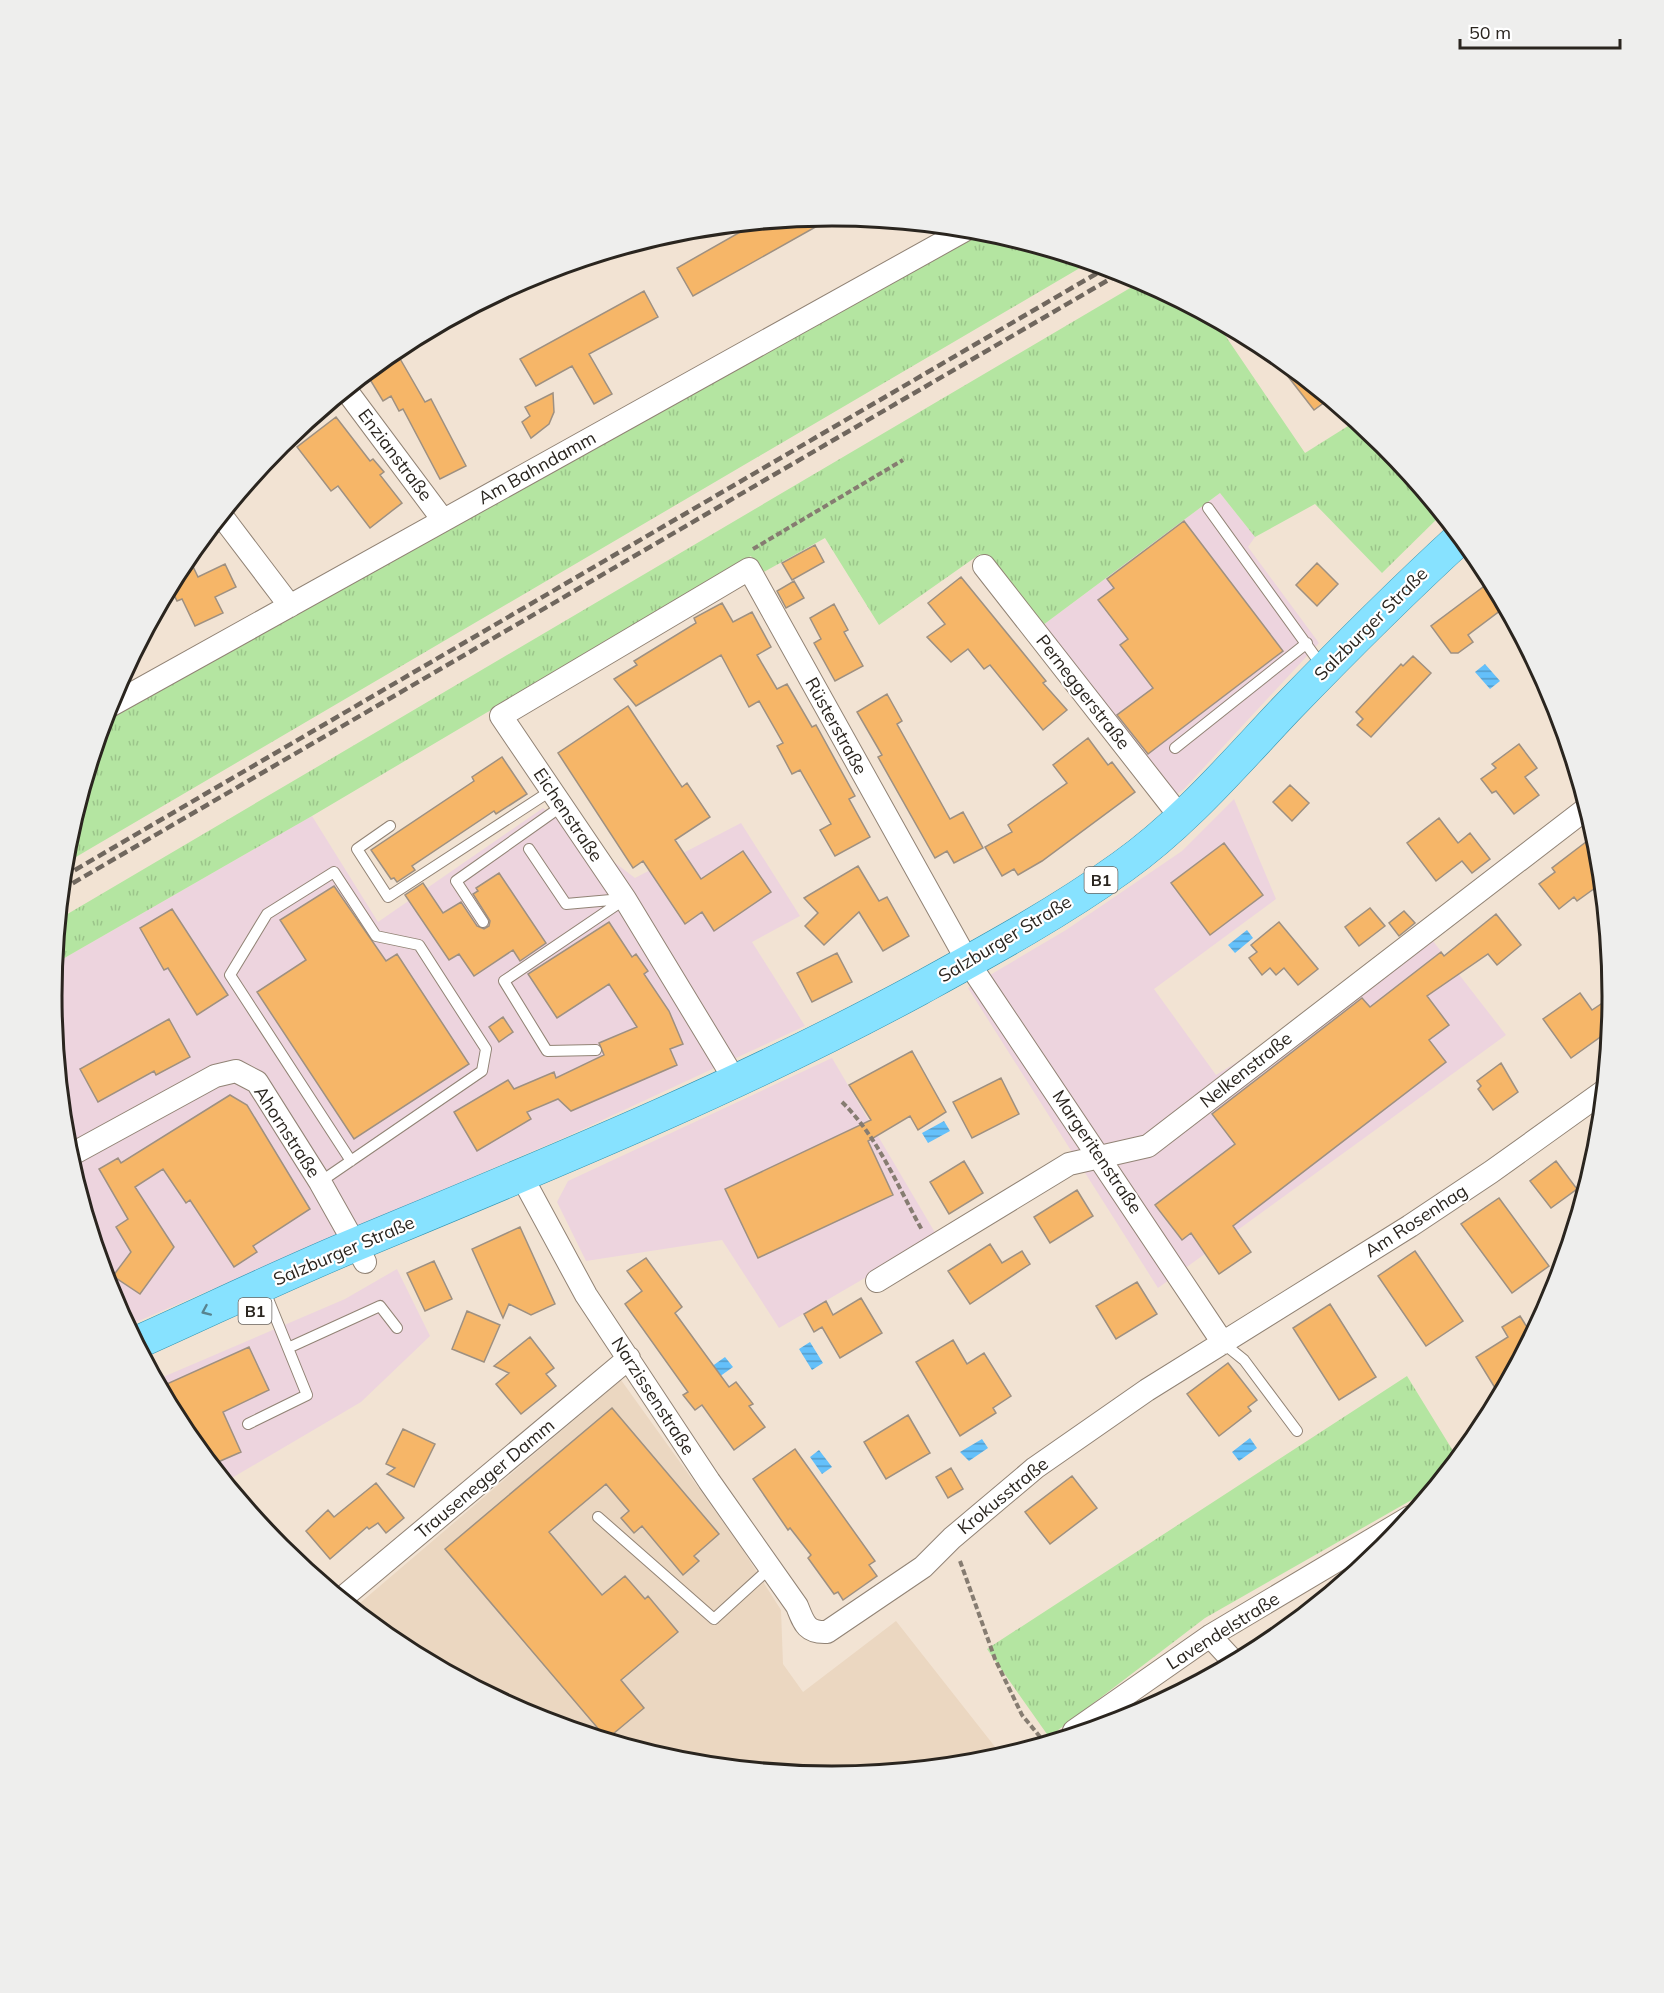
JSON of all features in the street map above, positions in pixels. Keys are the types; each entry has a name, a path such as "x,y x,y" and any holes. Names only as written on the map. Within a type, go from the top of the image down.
{"main road":[{"name":"Salzburger Straße","path":"143,1340 267,1295 522,1177 736,1082 872,1014 1043,919 1123,866 1182,819 1316,656 1398,595 1455,543"},
{"name":"Salzburger Straße","path":"153,1360 267,1295"}],"street":[{"name":"Am Bahndamm","path":"121,700 954,236"},
{"name":"Enzianstraße","path":"350,396 443,520"},
{"path":"226,521 290,606"},
{"name":"Perneggerstraße","path":"984,566 1182,819"},
{"name":"Eichenstraße","path":"736,1082 625,899 501,716 749,569"},
{"name":"Rüsterstraße","path":"749,569 968,962"},
{"name":"Nelkenstraße","path":"877,1281 1069,1164 1148,1146 1580,813"},
{"name":"Margeritenstraße","path":"968,962 1223,1343"},
{"name":"Ahornstraße","path":"77,1151 215,1076 236,1071 256,1082 320,1182 360,1253"},
{"name":"Am Rosenhag","path":"1223,1343 1491,1172 1596,1097"},
{"name":"Narzissenstraße","path":"522,1177 586,1295 709,1481 797,1606"},
{"name":"Krokusstraße","path":"797,1606 804,1626 814,1633 827,1632 923,1568 952,1538 1035,1468 1147,1390 1223,1343"},
{"name":"Trausenegger Damm","path":"346,1594 629,1358"},
{"name":"Lavendelstraße","path":"1083,1725 1210,1636 1372,1546"},
{"path":"1210,1636 1229,1656"}],"lane":[{"path":"1175,748 1316,656 1208,508"},
{"path":"390,826 357,849 388,897 557,798"},
{"path":"483,922 456,881 557,798"},
{"path":"529,849 566,904 625,899"},
{"path":"320,1182 351,1161 482,1071 486,1049 419,945 376,936 334,872 267,914 230,975 351,1161"},
{"path":"596,1050 547,1051 504,981 625,899"},
{"path":"248,1424 307,1395 267,1295"},
{"path":"288,1348 380,1306 397,1328"},
{"path":"1223,1343 1244,1360 1297,1431"},
{"path":"598,1517 714,1619 770,1568"}],"path":[{"path":"749,569 752,550 903,460"},
{"path":"842,1102 872,1138 931,1247"},
{"path":"952,1538 995,1659 1022,1715 1041,1738"}],"shaded area":[{"path":"1220,493 1255,537 1248,547 1319,643 1184,789 1160,806 1035,631"},
{"path":"1234,799 1276,899 1154,989 1216,1075 1433,941 1506,1035 1158,1288 968,988 1066,930 1182,851"},
{"path":"543,808 635,878 741,823 800,916 752,942 805,1026 568,1136 135,1323 102,1244 76,1147 63,1047 63,959 312,816 378,922"},
{"path":"832,1058 937,1236 779,1328 722,1240 586,1261 557,1202 568,1181"},
{"path":"397,1269 430,1336 361,1402 231,1478 191,1425 162,1377 345,1299"},
{"path":"621,1380 741,1547 781,1610 783,1664 803,1692 896,1621 997,1749 933,1760 832,1767 731,1760 633,1741 584,1726 491,1688 404,1637 358,1604"}],"green space":[{"path":"963,238 1031,252 1081,267 74,858 102,749 118,706"},
{"path":"1132,287 1173,305 1224,333 1305,453 1349,425 1411,488 1437,519 1382,573 1315,504 1255,537 1220,493 1035,631 980,554 879,625 825,538 760,574 751,556 312,816 63,959 66,915"},
{"path":"1407,1376 1453,1452 1418,1496 1205,1618 1052,1734 1048,1736 987,1649"}],"water":[{"path":"1485,664 1500,681 1490,689 1475,672"},
{"path":"1247,930 1253,938 1235,953 1228,945"},
{"path":"944,1121 950,1131 928,1143 922,1133"},
{"path":"810,1342 823,1363 812,1370 799,1349"},
{"path":"725,1357 733,1367 712,1382 704,1372"},
{"path":"1250,1438 1257,1448 1239,1461 1232,1452"},
{"path":"982,1439 988,1448 969,1461 960,1452"},
{"path":"819,1450 832,1467 822,1474 810,1457"}],"building":[{"path":"816,227 693,296 677,268 740,232"},
{"path":"644,291 658,317 589,354 612,394 594,404 572,366 536,386 520,359"},
{"path":"400,359 425,402 431,399 466,466 440,479 403,409 399,411 391,396 383,401 370,380"},
{"path":"1287,375 1323,403 1314,410"},
{"path":"553,393 554,412 549,424 531,438 522,422 530,416 525,407"},
{"path":"336,417 370,461 373,459 384,472 380,475 402,503 370,528 338,486 331,491 297,447"},
{"path":"1184,521 1283,651 1148,754 1117,715 1153,688 1120,645 1128,639 1098,600 1114,588 1107,579"},
{"path":"815,545 824,562 792,580 782,563"},
{"path":"1317,563 1338,584 1317,606 1296,585"},
{"path":"225,564 236,587 215,597 223,613 195,626 182,599 177,601 174,596 193,566 198,577"},
{"path":"961,577 1046,681 1043,683 1067,710 1043,730 990,665 984,669 968,649 951,662 927,637 945,624 928,603"},
{"path":"794,581 804,598 786,608 777,591"},
{"path":"1484,586 1499,611 1468,635 1473,642 1458,653 1451,653 1431,626"},
{"path":"722,603 733,622 752,612 771,647 757,655 777,689 787,684 812,727 816,725 855,796 849,799 870,837 835,856 820,830 831,824 800,770 792,774 777,746 783,743 759,701 749,707 721,655 636,706 614,679 637,665 634,661 696,623 694,618"},
{"path":"834,604 848,630 844,632 863,666 835,681 814,643 821,639 810,618"},
{"path":"1413,656 1431,673 1371,737 1357,725 1363,719 1356,712 1401,664 1403,666"},
{"path":"887,694 902,721 897,724 950,819 963,812 983,848 954,863 947,851 935,858 878,757 882,755 857,712"},
{"path":"628,706 682,787 687,783 710,817 675,840 701,879 743,851 771,892 714,931 702,912 685,924 643,861 633,868 558,753"},
{"path":"1088,738 1108,765 1112,762 1135,792 1042,861 1018,875 1014,869 1002,876 985,847 1012,832 1008,825 1067,783 1053,765"},
{"path":"1519,744 1537,768 1525,777 1539,795 1514,814 1496,791 1492,793 1481,779 1496,768 1492,764"},
{"path":"502,757 527,794 496,814 494,811 412,866 415,870 397,882 394,878 391,879 371,850 474,781 472,777"},
{"path":"1290,785 1309,803 1292,821 1273,802"},
{"path":"1439,818 1458,843 1470,833 1490,859 1472,873 1462,861 1436,881 1407,843"},
{"path":"1587,841 1595,888 1577,901 1574,897 1559,909 1539,884 1555,872 1552,868"},
{"path":"1224,843 1263,895 1210,935 1171,883"},
{"path":"858,866 879,901 887,897 909,936 883,951 859,912 824,945 805,926 818,913 804,898"},
{"path":"499,873 546,943 520,961 513,950 474,976 459,954 449,960 405,895 423,883 443,913 461,902 477,926 484,929 489,926 490,921 473,894 478,891 476,888"},
{"path":"334,886 386,961 397,954 469,1064 354,1139 257,992 306,960 280,920"},
{"path":"1370,908 1385,926 1359,946 1345,927"},
{"path":"172,909 228,995 197,1015 168,968 164,970 140,928"},
{"path":"1404,911 1415,923 1399,936 1389,923"},
{"path":"1496,914 1521,945 1497,965 1488,954 1427,996 1449,1025 1429,1040 1446,1062 1233,1226 1251,1252 1219,1274 1191,1233 1182,1240 1155,1205 1235,1144 1212,1114 1362,998 1370,1007 1441,952 1444,956"},
{"path":"609,922 632,957 636,954 648,971 644,974 669,1011 683,1044 670,1049 677,1065 571,1111 558,1099 527,1112 531,1119 477,1151 454,1112 508,1080 514,1089 554,1072 556,1078 604,1055 599,1043 637,1027 609,984 557,1018 528,974"},
{"path":"1279,922 1318,969 1298,985 1284,968 1276,975 1270,968 1262,975 1249,958 1257,952 1251,945"},
{"path":"837,953 852,982 812,1002 797,973"},
{"path":"1580,993 1592,1010 1602,1003 1601,1036 1571,1058 1543,1019"},
{"path":"503,1017 513,1032 499,1042 489,1027"},
{"path":"169,1019 190,1057 156,1075 154,1071 98,1102 80,1069"},
{"path":"912,1051 946,1112 918,1130 910,1116 868,1141 893,1195 758,1258 725,1189 871,1120 849,1085"},
{"path":"1501,1063 1518,1092 1493,1110 1478,1089 1481,1086 1477,1081"},
{"path":"1001,1078 1019,1114 972,1138 953,1102"},
{"path":"230,1095 247,1105 310,1209 253,1246 257,1252 234,1267 190,1200 186,1203 163,1169 135,1187 174,1247 140,1294 114,1275 131,1252 116,1227 128,1219 99,1169 118,1158 121,1163"},
{"path":"964,1161 983,1193 949,1214 930,1182"},
{"path":"1556,1161 1577,1189 1551,1208 1530,1181"},
{"path":"1077,1190 1093,1216 1050,1243 1034,1217"},
{"path":"1499,1198 1549,1266 1512,1293 1461,1224"},
{"path":"520,1227 555,1304 531,1315 509,1304 503,1318 472,1249"},
{"path":"990,1244 1002,1263 1022,1251 1030,1264 970,1304 948,1271"},
{"path":"1415,1251 1463,1321 1426,1346 1378,1276"},
{"path":"646,1258 682,1307 675,1313 729,1387 736,1382 753,1404 749,1406 765,1427 734,1450 702,1405 695,1410 683,1395 688,1392 625,1304 642,1291 627,1271"},
{"path":"434,1261 452,1299 425,1311 407,1273"},
{"path":"1137,1282 1157,1314 1116,1339 1096,1306"},
{"path":"861,1298 882,1333 840,1358 822,1327 814,1332 804,1314 826,1301 833,1315"},
{"path":"1330,1304 1376,1377 1339,1400 1293,1328"},
{"path":"467,1311 500,1325 484,1362 452,1349"},
{"path":"1520,1316 1527,1328 1495,1388 1476,1357 1508,1337 1502,1327"},
{"path":"530,1337 554,1368 546,1374 556,1386 521,1414 496,1384 509,1373 494,1366"},
{"path":"953,1340 967,1364 984,1353 1011,1396 993,1408 996,1413 960,1436 916,1362"},
{"path":"249,1347 269,1390 223,1412 241,1452 218,1462 191,1425 166,1384"},
{"path":"1228,1363 1257,1400 1248,1407 1251,1411 1219,1436 1187,1394"},
{"path":"612,1408 719,1534 694,1556 699,1561 683,1575 642,1526 634,1533 621,1518 629,1511 606,1484 549,1532 602,1595 625,1576 645,1599 648,1596 678,1632 621,1680 644,1708 612,1735 600,1731 445,1549"},
{"path":"908,1415 930,1453 886,1479 864,1442"},
{"path":"403,1429 435,1444 414,1487 387,1474 395,1468 386,1464"},
{"path":"795,1449 875,1561 869,1565 877,1576 843,1600 838,1592 834,1594 808,1558 811,1555 790,1528 788,1530 753,1479"},
{"path":"951,1468 963,1489 948,1498 936,1477"},
{"path":"1072,1476 1097,1508 1050,1544 1025,1512"},
{"path":"376,1483 404,1518 386,1533 378,1523 369,1529 367,1527 330,1559 306,1531 328,1510 334,1517"}],"railway":[{"path":"72,872 1097,273"},
{"path":"70,885 1111,279"}]}
